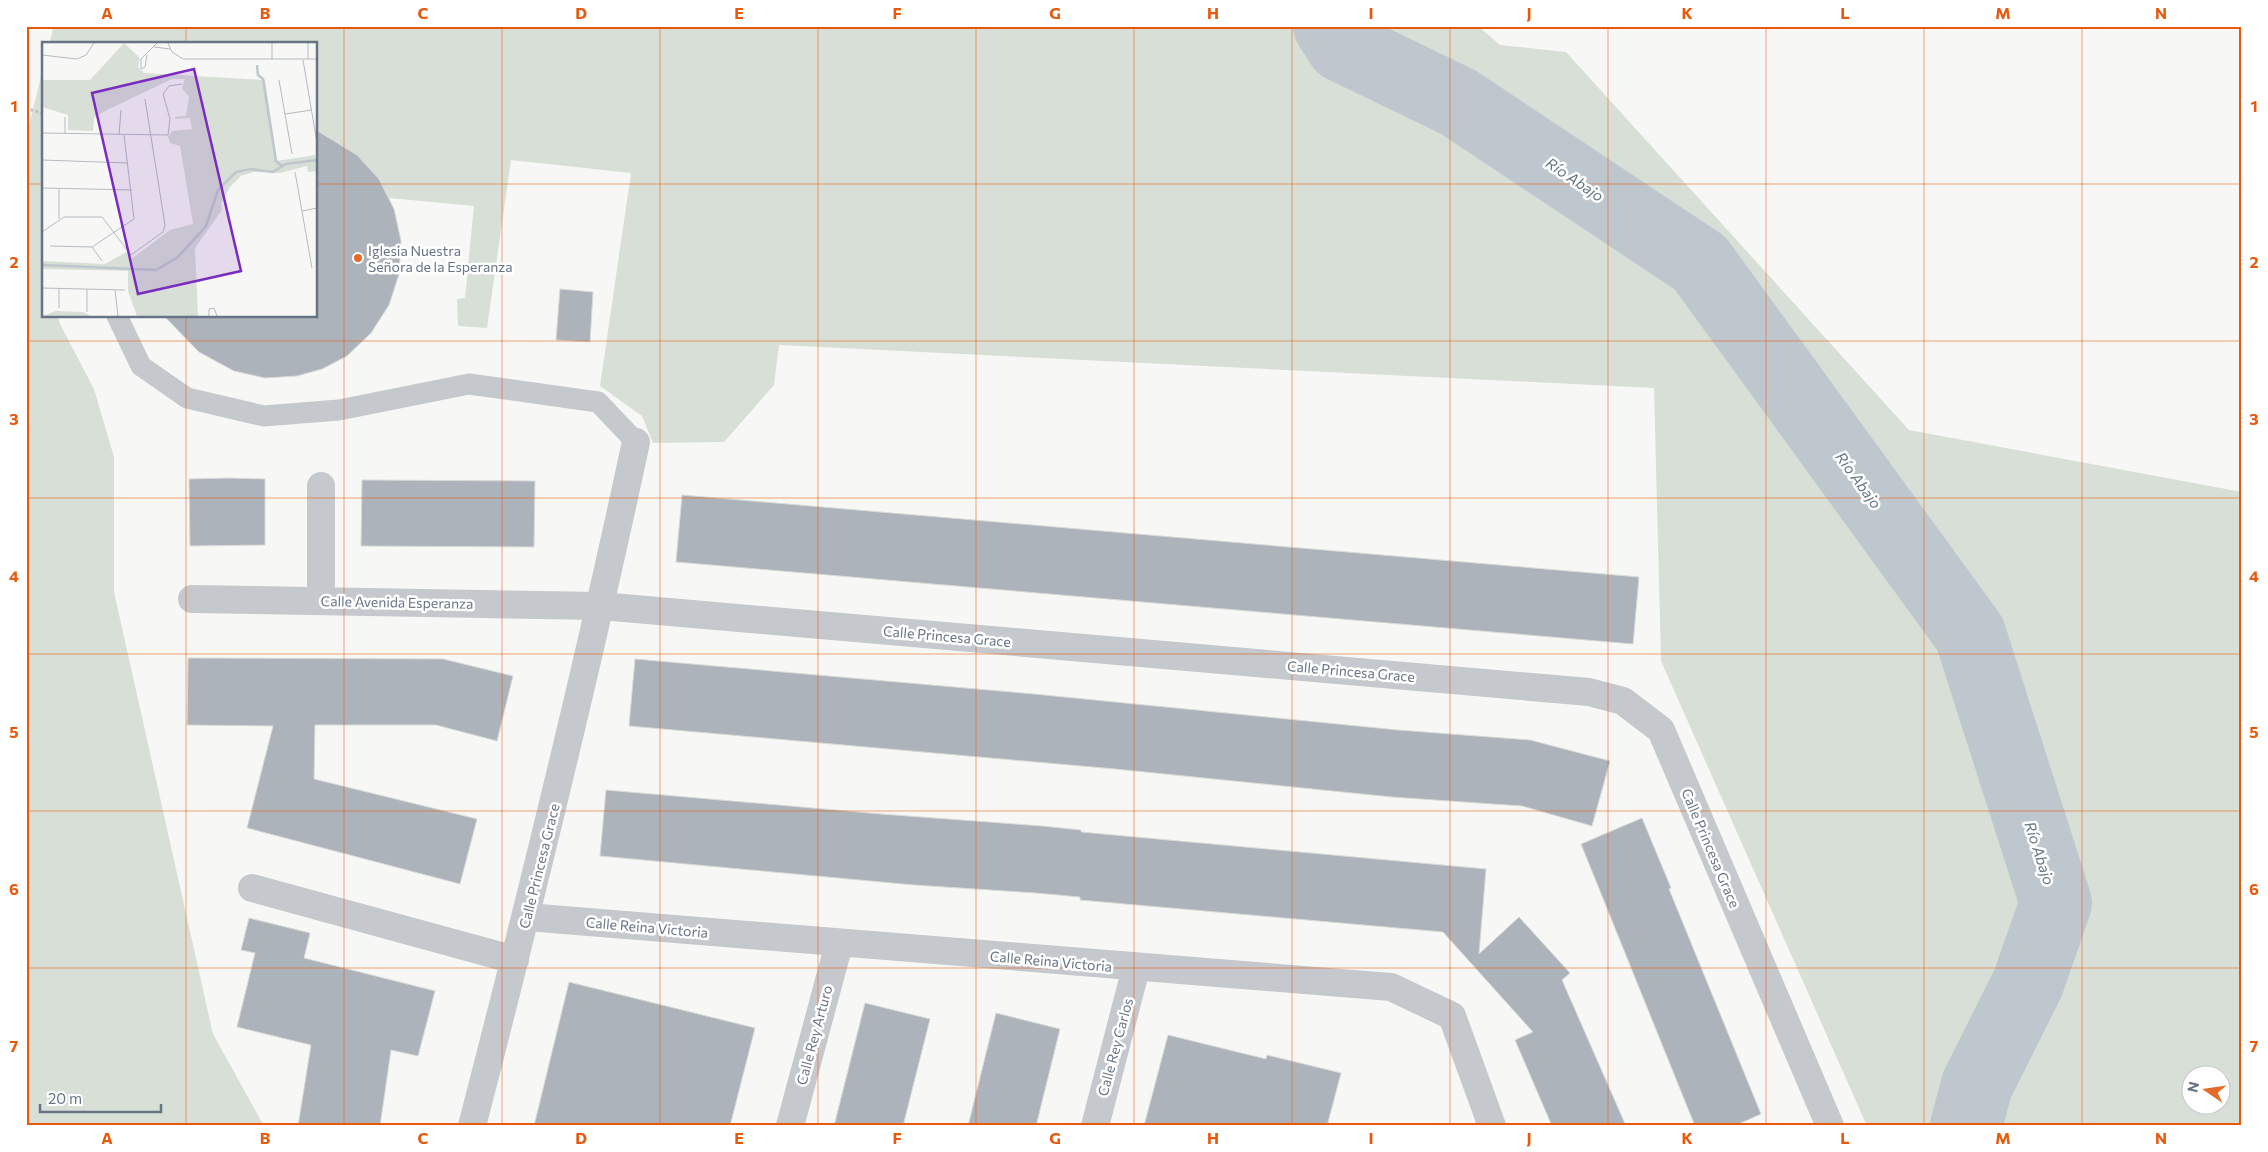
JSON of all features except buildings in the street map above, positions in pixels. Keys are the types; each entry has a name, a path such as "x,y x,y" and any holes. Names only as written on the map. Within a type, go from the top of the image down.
{"street":[{"name":"Calle Princesa Grace","path":"472,1126 527,917 601,606 636,442"},
{"path":"321,486 321,601"},
{"name":"Calle Avenida Esperanza","path":"192,599 601,606"},
{"name":"Calle Princesa Grace","path":"601,606 1589,692 1623,702 1661,730 1830,1126"},
{"path":"252,888 515,960"},
{"name":"Calle Reina Victoria","path":"527,917 839,944 1391,987 1452,1016 1492,1126"},
{"name":"Calle Rey Arturo","path":"790,1126 839,944"},
{"name":"Calle Rey Carlos","path":"1095,1126 1136,968"}],"lane":[{"path":"118,318 141,366 187,398 264,416 339,410 469,384 598,402 636,442"}],"path":[{"path":"26,108 42,113"}],"shaded area":[{"path":"54,26 1478,26 1500,45 1566,52 1909,430 2242,492 2242,1126 1867,1126 1661,661 1654,388 779,345 774,385 724,442 653,443 642,416 600,386 631,173 511,160 487,328 458,326 457,299 465,298 474,206 389,198 379,179 357,155 318,133 318,42 50,42"},
{"path":"42,72 42,318 58,318 94,389 114,457 114,592 213,1034 264,1126 26,1126 26,138"}],"waterway":[{"name":"Río Abajo","path":"1329,26 1342,46 1458,102 1700,263 1970,634 2056,903 2028,983 1977,1085 1966,1126"}],"place":[{"name":"Iglesia Nuestra Señora de la Esperanza","path":"358,258"}]}
